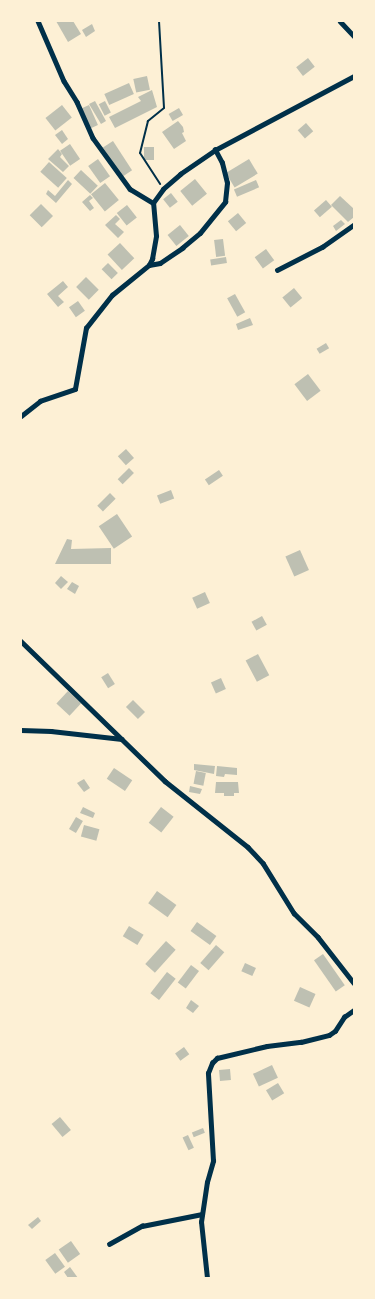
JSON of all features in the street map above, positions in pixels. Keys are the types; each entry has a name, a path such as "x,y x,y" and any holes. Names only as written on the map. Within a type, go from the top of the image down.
{"street":[{"path":"38,21 64,81 77,102 92,138 130,189 153,203"},
{"path":"340,21 354,36"},
{"path":"21,416 40,402 75,389 86,328 112,296 148,265 156,246 153,203 163,188 215,150 354,76"},
{"path":"148,265 160,263 182,248 200,232 224,202 227,183 222,164 215,150"},
{"path":"277,270 322,246 354,225"},
{"path":"21,641 165,781 248,847 263,863 294,913 318,937 354,983"},
{"path":"21,730 51,731 122,739"},
{"path":"207,1278 202,1214 213,1161 208,1073 212,1063 217,1058 257,1048 301,1042 328,1035 335,1031 344,1017 354,1010"},
{"path":"109,1244 142,1226 202,1214"}],"path":[{"path":"159,21 164,108 148,120 140,153 163,188"}],"building":[{"path":"56,21 73,21 81,34 68,42"},
{"path":"92,24 95,31 86,37 82,30"},
{"path":"308,58 315,67 303,76 296,67"},
{"path":"147,76 150,90 136,93 133,79"},
{"path":"129,83 134,94 109,105 104,94"},
{"path":"152,90 157,107 115,128 109,117 141,101 138,97"},
{"path":"95,101 106,121 101,124 89,104"},
{"path":"105,101 111,113 105,116 99,104"},
{"path":"62,105 72,118 55,131 45,118"},
{"path":"89,105 98,125 90,129 81,109"},
{"path":"179,108 183,115 173,121 169,114"},
{"path":"178,121 183,127 184,132 182,133 186,141 174,149 162,132"},
{"path":"306,123 313,131 305,139 298,130"},
{"path":"62,130 68,139 62,144 55,135"},
{"path":"113,141 132,170 122,177 103,148"},
{"path":"70,144 80,159 70,166 60,151"},
{"path":"144,147 154,147 154,160 144,160"},
{"path":"58,149 62,154 60,157 69,166 63,172 48,159"},
{"path":"98,159 110,176 100,183 88,166"},
{"path":"249,159 258,174 235,187 226,173"},
{"path":"49,162 67,178 58,188 40,172"},
{"path":"81,170 98,186 90,194 73,178"},
{"path":"195,179 207,194 192,206 180,191"},
{"path":"68,180 72,184 56,203 46,194 48,190 55,196"},
{"path":"256,180 259,187 237,197 234,189"},
{"path":"105,183 119,200 105,211 91,194"},
{"path":"171,193 178,202 170,208 163,199"},
{"path":"90,195 93,198 89,201 94,208 90,211 82,202"},
{"path":"340,196 354,209 354,217 348,222 331,205"},
{"path":"326,200 332,207 320,217 314,210"},
{"path":"41,204 53,216 42,227 30,215"},
{"path":"127,205 137,218 127,226 117,213"},
{"path":"238,213 246,223 236,231 228,221"},
{"path":"116,215 120,219 115,224 124,232 118,238 105,225"},
{"path":"341,220 345,224 336,231 333,226"},
{"path":"180,225 189,236 176,246 168,235"},
{"path":"223,239 225,256 216,257 214,240"},
{"path":"120,243 134,258 122,270 108,255"},
{"path":"266,249 274,260 263,269 255,257"},
{"path":"226,257 227,263 211,265 210,260"},
{"path":"108,263 118,273 112,279 102,269"},
{"path":"86,277 99,290 89,300 76,287"},
{"path":"63,281 68,287 58,296 64,302 58,307 47,294"},
{"path":"294,288 302,298 291,308 282,297"},
{"path":"235,294 245,312 237,317 227,298"},
{"path":"78,301 85,311 76,317 69,307"},
{"path":"250,318 253,325 238,330 236,324"},
{"path":"326,343 329,348 320,354 317,349"},
{"path":"308,374 321,391 307,401 294,384"},
{"path":"126,449 134,458 126,465 118,456"},
{"path":"129,468 134,473 123,484 118,479"},
{"path":"219,470 223,476 209,485 205,480"},
{"path":"171,490 174,498 160,504 157,495"},
{"path":"110,493 116,499 103,511 97,506"},
{"path":"117,514 132,536 114,549 99,526"},
{"path":"67,539 72,540 71,549 111,548 111,564 55,564"},
{"path":"300,550 309,570 294,577 285,557"},
{"path":"61,576 68,582 61,589 55,583"},
{"path":"72,582 79,586 75,594 67,589"},
{"path":"205,592 210,603 197,609 192,598"},
{"path":"262,616 267,625 256,631 252,622"},
{"path":"258,654 269,675 257,682 246,661"},
{"path":"108,673 115,684 108,688 101,677"},
{"path":"221,678 226,689 216,693 211,682"},
{"path":"68,691 81,703 70,716 56,703"},
{"path":"133,700 145,712 138,719 126,707"},
{"path":"194,764 215,766 214,774 194,770"},
{"path":"217,766 237,768 237,775 225,774 224,777 216,776"},
{"path":"114,768 132,780 125,791 107,779"},
{"path":"196,771 206,773 203,786 194,784"},
{"path":"84,779 90,788 84,792 77,783"},
{"path":"216,782 238,782 239,793 234,793 234,796 224,796 224,793 215,793"},
{"path":"190,786 202,789 200,794 189,792"},
{"path":"83,807 95,813 93,818 80,813"},
{"path":"161,807 174,817 161,833 149,823"},
{"path":"76,817 83,821 76,833 69,829"},
{"path":"84,825 99,829 96,841 81,837"},
{"path":"157,891 176,905 168,917 148,903"},
{"path":"197,922 216,936 210,945 191,931"},
{"path":"129,926 144,935 137,945 123,936"},
{"path":"166,941 176,950 155,973 145,964"},
{"path":"216,945 224,952 209,970 200,963"},
{"path":"323,954 345,985 336,991 314,960"},
{"path":"245,963 256,968 252,976 241,971"},
{"path":"191,965 199,971 186,989 178,983"},
{"path":"167,972 176,979 159,1000 150,993"},
{"path":"300,987 316,994 309,1008 294,1001"},
{"path":"191,1000 199,1006 193,1013 186,1008"},
{"path":"184,1047 189,1054 180,1061 175,1053"},
{"path":"272,1065 278,1078 259,1087 253,1074"},
{"path":"230,1069 231,1080 220,1081 219,1070"},
{"path":"278,1083 284,1093 272,1100 266,1090"},
{"path":"60,1117 71,1130 63,1137 52,1124"},
{"path":"203,1128 205,1133 194,1137 192,1132"},
{"path":"188,1135 194,1148 188,1150 183,1138"},
{"path":"38,1217 41,1221 32,1229 28,1225"},
{"path":"71,1241 80,1254 68,1263 59,1250"},
{"path":"55,1253 65,1267 55,1274 45,1260"},
{"path":"70,1267 78,1278 68,1278 64,1272"}]}
